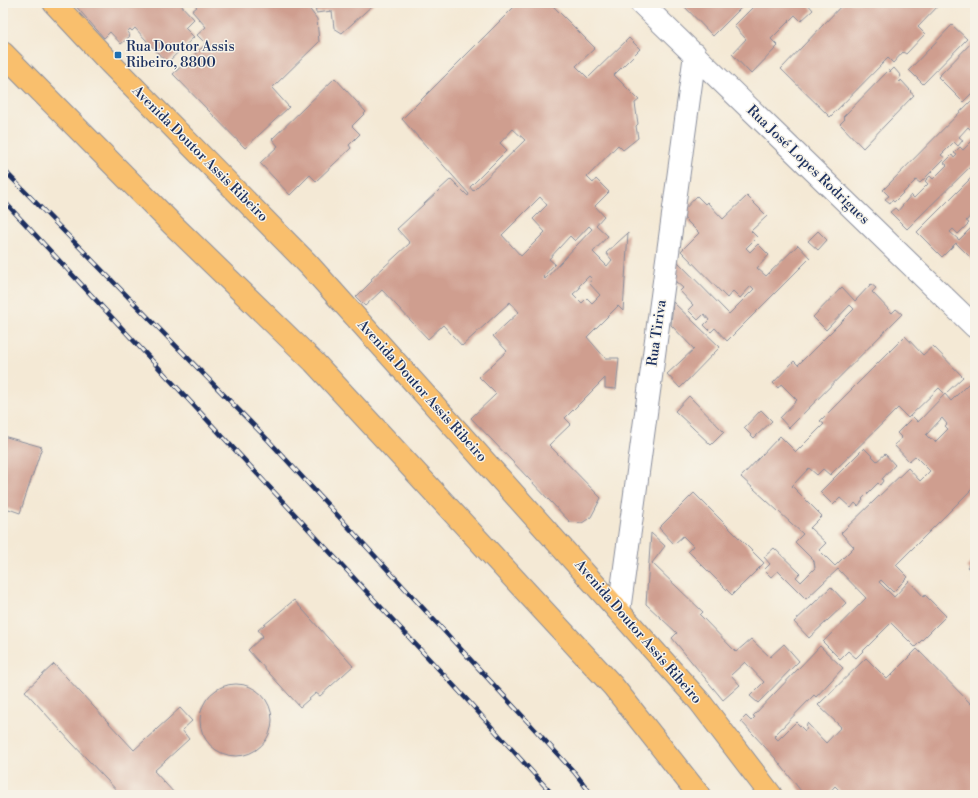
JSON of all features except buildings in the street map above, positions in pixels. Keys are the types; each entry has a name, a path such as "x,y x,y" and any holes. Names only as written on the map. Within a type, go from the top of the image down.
{"main road":[{"name":"Avenida Doutor Assis Ribeiro","path":"54,3 110,63 309,265 700,702 772,795"},
{"path":"3,53 173,225 314,362 613,686 699,795"}],"street":[{"name":"Rua José Lopes Rodrigues","path":"641,3 975,327"},
{"name":"Rua Tiriva","path":"619,611 694,54"}],"railway":[{"path":"3,169 269,441 575,773 592,795"},
{"path":"3,200 470,703 553,795"}],"place":[{"name":"Rua Doutor Assis Ribeiro, 8800","path":"118,55"}]}
